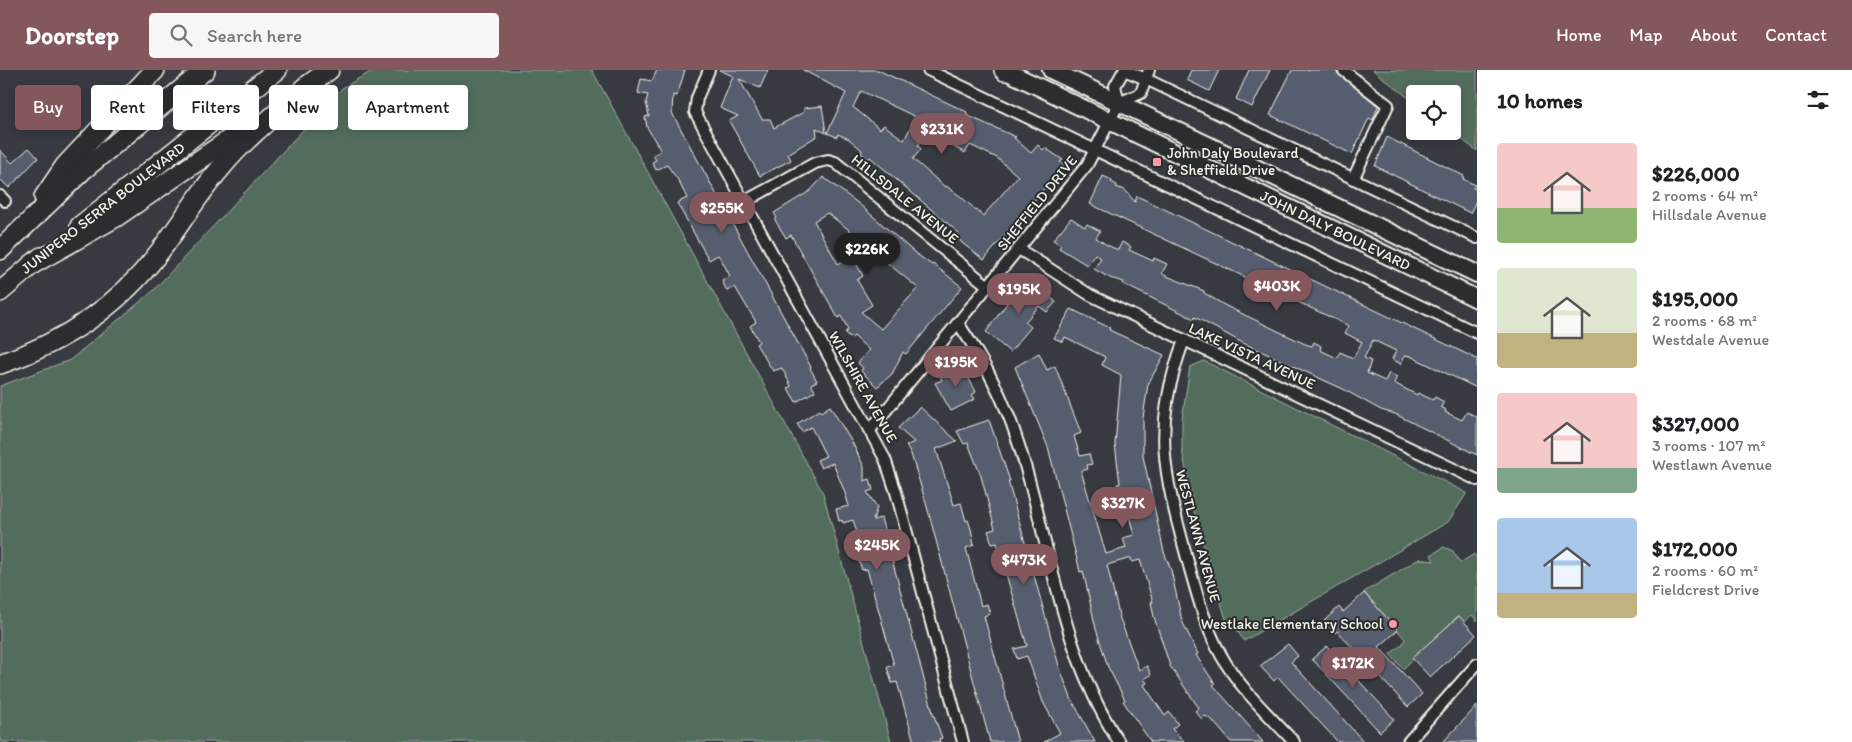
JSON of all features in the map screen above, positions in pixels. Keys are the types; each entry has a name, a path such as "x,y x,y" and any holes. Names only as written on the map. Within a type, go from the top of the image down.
{"highway":[{"path":"30,220 66,166 155,70"},
{"name":"JUNIPERO SERRA BOULEVARD","path":"0,250 102,153 205,70"},
{"name":"JUNIPERO SERRA BOULEVARD","path":"0,292 31,265 278,70"},
{"path":"31,265 116,216 321,76"},
{"path":"0,364 39,349 63,337 97,314 130,286 156,256 190,206 222,167 252,136 321,76"}],"main road":[{"name":"JOHN DALY BOULEVARD","path":"1004,70 1477,299"},
{"name":"JOHN DALY BOULEVARD","path":"1051,70 1477,274"}],"street":[{"name":"WILSHIRE AVENUE","path":"709,70 697,98 695,112 885,459 896,492 964,742"},
{"path":"928,70 1477,333"},
{"path":"1148,74 1141,93 1120,103 1115,86 1124,70 1148,74 1353,179 1477,238"},
{"path":"1343,70 1388,105 1353,179"},
{"name":"SHEFFIELD DRIVE","path":"870,430 1087,165 1120,103"},
{"name":"HILLSDALE AVENUE","path":"744,202 815,164 828,160 835,162 988,286"},
{"name":"LAKE VISTA AVENUE","path":"1019,249 1090,295 1477,480"},
{"path":"958,323 991,376 1010,418 1073,644 1097,703 1119,742"},
{"name":"WESTLAWN AVENUE","path":"1184,340 1170,382 1164,420 1163,443 1168,489 1196,590 1210,631 1221,655 1235,677 1294,742"},
{"path":"1408,742 1477,664"}],"green space":[{"path":"374,70 592,70 823,493 891,742 0,742 0,386 70,360 152,292 303,130 338,130 338,92 342,88"},
{"path":"1373,70 1477,70 1477,151 1461,139 1461,85 1406,85 1406,96"},
{"path":"1204,361 1467,493 1448,522 1244,641 1232,623 1228,626 1196,520 1182,450 1182,419 1190,367"},
{"path":"1444,547 1453,551 1460,563 1474,554 1477,558 1477,621 1472,615 1463,622 1458,616 1403,669 1390,654 1403,644 1405,639 1364,592 1419,559 1434,561 1431,555"}],"building":[{"path":"657,70 685,70 677,96 673,95 672,113 817,381 811,384 815,391 796,402 788,388 791,386 782,368 773,371 756,344 759,342 750,326 756,322 735,287 727,291 722,281 730,276 721,259 718,255 709,260 677,203 687,198 678,180 667,165 656,170 652,162 656,160 653,155 661,151 647,127 645,117 649,116 646,102 648,95 638,93 641,79 652,81"},
{"path":"719,70 768,70 760,88 739,79 762,119 770,119 774,128 804,112 804,108 822,106 826,133 816,128 817,136 788,154 791,160 760,176 729,121 738,116 720,108 733,76"},
{"path":"803,70 878,70 967,112 966,115 1016,137 1014,138 1031,153 1038,145 1043,150 1045,148 1063,160 1060,162 1064,165 984,260 962,243 956,236 959,233 870,157 868,159 861,153 862,150 849,139 838,134 837,137 827,133 846,93","holes":["861,91 916,117 904,140 884,125 880,129 853,107","925,131 965,153 970,145 997,158 1018,176 983,216 960,196 945,187 913,159 921,149 918,146"]},
{"path":"1191,70 1219,70 1209,91 1187,80"},
{"path":"1249,70 1270,70 1252,107 1236,99"},
{"path":"1292,70 1334,70 1378,106 1373,120 1369,118 1352,154 1270,115"},
{"path":"1387,137 1464,176 1463,179 1475,185 1473,188 1477,190 1477,199 1470,213 1375,166"},
{"path":"29,148 38,158 9,188 0,179 0,150 12,163"},
{"path":"1103,176 1112,180 1111,182 1117,185 1116,187 1125,190 1135,202 1137,196 1477,359 1477,388 1410,356 1405,355 1401,364 1392,359 1396,351 1373,340 1364,358 1371,361 1367,373 1385,381 1389,373 1397,377 1394,383 1417,395 1418,393 1433,400 1435,397 1444,402 1441,407 1446,410 1445,412 1462,420 1467,412 1477,417 1477,455 1395,414 1381,410 1343,389 1241,342 1195,317 1194,319 1123,284 1124,282 1110,278 1094,269 1101,258 1095,254 1087,265 1059,248 1061,245 1053,240 1071,218 1085,227 1087,224 1100,231 1096,238 1107,245 1118,250 1122,242 1131,247 1129,250 1153,261 1154,258 1167,264 1162,273 1164,275 1204,291 1204,293 1226,306 1305,344 1312,346 1314,342 1321,346 1320,350 1337,358 1340,352 1353,358 1362,342 1345,333 1349,326 1090,204"},
{"path":"823,177 859,204 915,253 933,264 962,287 906,354 903,352 892,374 877,387 861,371 863,368 858,363 869,350 854,336 851,339 845,333 848,329 841,316 838,318 791,235 786,238 775,220 777,218 774,213 810,191","holes":["827,213 857,237 854,242 862,248 867,250 869,248 918,288 881,329 861,312 872,305 857,280 863,276 852,256 838,264 814,221"]},
{"path":"1029,279 1056,302 1047,312 1039,306 1025,322 1031,327 1010,352 986,332 1010,299"},
{"path":"1071,309 1110,328 1109,330 1164,355 1148,384 1143,418 1143,456 1164,552 1171,570 1182,621 1198,654 1196,655 1215,684 1213,685 1263,742 1231,742 1211,719 1205,716 1202,719 1195,711 1199,708 1170,666 1154,617 1151,602 1153,602 1140,560 1132,562 1131,558 1107,565 1120,619 1139,670 1147,666 1151,675 1144,679 1147,683 1144,685 1165,716 1169,712 1178,724 1172,729 1185,742 1151,742 1123,701 1125,700 1108,667 1096,629 1083,571 1080,572 1048,447 1015,367 1039,353 1047,370 1055,366 1081,433 1074,436 1080,456 1089,454 1092,464 1087,465 1088,469 1081,471 1106,554 1126,548 1123,538 1134,535 1129,516 1117,518 1114,505 1122,502 1117,484 1120,484 1115,444 1121,375 1102,365 1105,357 1065,337 1063,342 1054,338"},
{"path":"958,364 962,373 965,371 976,392 972,395 975,399 951,411 935,383 942,380 940,376 947,373 946,371"},
{"path":"830,406 853,444 864,467 864,481 870,479 873,490 867,492 877,507 873,520 881,518 933,713 942,738 939,739 940,742 914,742 897,682 892,683 887,667 894,665 867,569 862,570 859,561 865,559 853,520 843,523 842,520 839,521 836,509 849,506 845,493 833,463 821,468 817,460 826,456 811,427 802,432 797,424 819,410 821,412"},
{"path":"920,407 957,441 936,449 954,505 961,503 966,521 968,520 971,529 974,545 966,548 981,606 987,604 990,614 984,616 1018,742 990,742 926,503 911,454 906,446 914,442 898,428"},
{"path":"989,420 1010,481 1008,481 1059,666 1071,698 1095,742 1044,742 1060,733 1043,702 1027,656 1017,659 1014,649 1027,646 997,543 992,544 988,531 995,529 981,476 968,443 964,444 957,431"},
{"path":"1364,593 1398,630 1379,647 1422,694 1408,707 1337,631 1335,633 1324,621 1339,607 1343,612"},
{"path":"1459,616 1476,635 1430,677 1412,658"},
{"path":"1288,644 1298,656 1291,662 1364,742 1338,742 1278,677 1274,681 1260,666"},
{"path":"1327,646 1394,719 1380,732 1312,659"},
{"path":"1477,706 1477,742 1443,742 1457,727"}],"place":[{"name":"John Daly Boulevard & Sheffield Drive","path":"1157,162"},
{"name":"Westlake Elementary School","path":"1393,624"}]}
